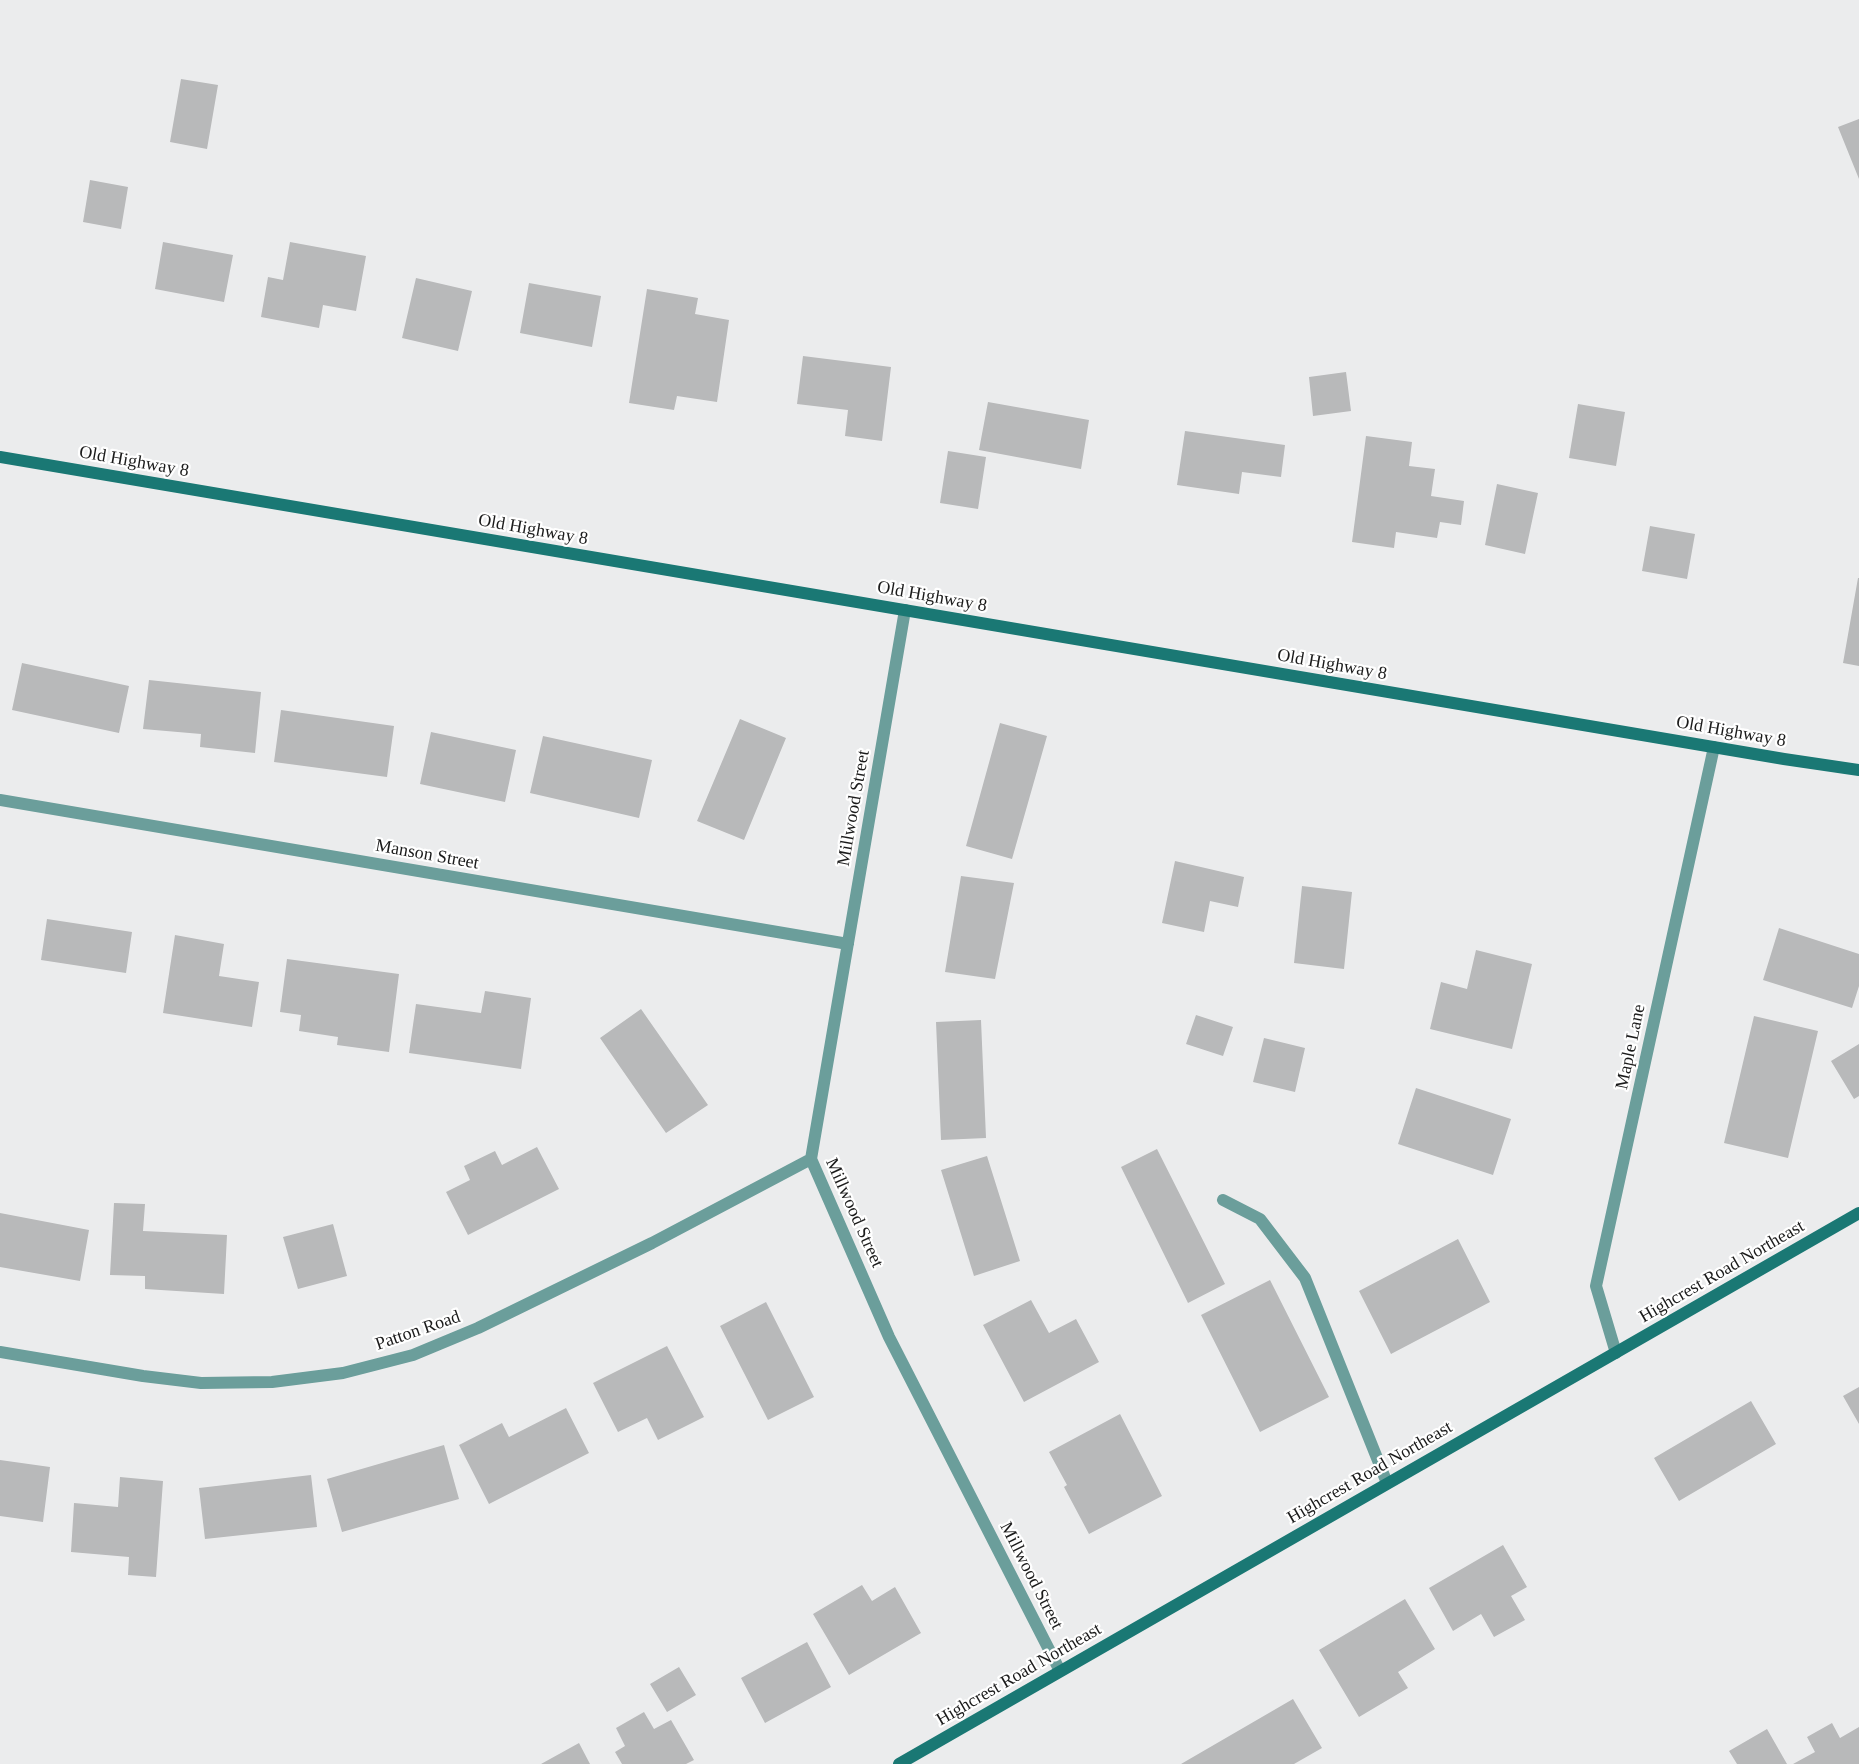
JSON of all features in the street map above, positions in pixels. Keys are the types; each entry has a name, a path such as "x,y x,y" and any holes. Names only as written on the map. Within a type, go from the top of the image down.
{"street":[{"name":"Old Highway 8","path":"0,457 1859,770"},
{"name":"Millwood Street","path":"905,610 810,1159 889,1337 1060,1671"},
{"name":"Maple Lane","path":"1616,1353 1596,1286 1714,747"},
{"name":"Manson Street","path":"0,800 848,944"},
{"name":"Patton Road","path":"0,1352 144,1376 201,1383 272,1382 343,1373 413,1355 478,1328 652,1243 810,1159"},
{"path":"1223,1200 1260,1220 1305,1278 1387,1483"},
{"name":"Highcrest Road Northeast","path":"899,1764 1859,1213"}],"building":[{"path":"181,79 218,85 207,149 170,142"},
{"path":"1859,119 1859,179 1838,127"},
{"path":"90,180 128,187 121,229 83,222"},
{"path":"163,242 233,255 224,302 155,289"},
{"path":"290,242 366,256 356,311 323,305 319,328 261,317 268,277 283,280"},
{"path":"416,278 472,291 458,351 402,338"},
{"path":"529,283 601,296 592,347 520,333"},
{"path":"647,289 698,298 695,314 729,320 717,402 677,396 674,410 629,403"},
{"path":"803,356 891,367 882,441 845,436 848,410 797,404"},
{"path":"1346,372 1351,411 1313,416 1309,377"},
{"path":"988,402 1089,420 1081,469 979,450"},
{"path":"1578,404 1625,412 1616,466 1569,458"},
{"path":"1185,431 1285,445 1281,477 1242,472 1239,494 1177,485"},
{"path":"1366,436 1412,442 1409,466 1435,469 1431,496 1464,501 1461,525 1440,522 1437,538 1396,532 1394,548 1352,542"},
{"path":"948,451 986,457 978,509 940,503"},
{"path":"1497,484 1538,493 1525,554 1485,545"},
{"path":"1650,526 1695,534 1687,579 1642,571"},
{"path":"1859,578 1859,666 1843,663"},
{"path":"22,663 129,686 119,733 12,710"},
{"path":"149,680 261,692 255,753 200,747 201,734 143,729"},
{"path":"281,710 394,726 387,777 274,762"},
{"path":"740,719 786,738 744,840 697,821"},
{"path":"1000,723 1047,736 1012,859 966,846"},
{"path":"431,732 516,750 505,802 420,784"},
{"path":"543,736 652,760 639,818 530,793"},
{"path":"1175,861 1244,877 1238,907 1210,901 1204,932 1162,923"},
{"path":"961,876 1014,883 995,979 945,972"},
{"path":"1302,886 1352,892 1344,969 1294,963"},
{"path":"47,919 132,932 126,973 41,960"},
{"path":"1779,928 1859,954 1859,986 1852,1008 1763,980"},
{"path":"175,935 224,944 219,976 259,982 252,1027 163,1013"},
{"path":"1476,950 1532,964 1512,1049 1430,1029 1441,982 1467,989"},
{"path":"287,959 399,974 389,1052 337,1045 338,1037 299,1031 301,1015 280,1012"},
{"path":"485,991 531,998 521,1069 409,1053 416,1004 481,1013"},
{"path":"641,1009 708,1105 666,1133 600,1038"},
{"path":"1196,1015 1233,1027 1223,1056 1186,1044"},
{"path":"1754,1016 1818,1031 1788,1158 1724,1143"},
{"path":"981,1020 986,1138 941,1140 936,1022"},
{"path":"1264,1038 1305,1048 1295,1092 1253,1082"},
{"path":"1859,1044 1859,1096 1854,1099 1831,1061"},
{"path":"1416,1088 1511,1119 1493,1175 1398,1144"},
{"path":"537,1147 559,1189 468,1235 446,1192 470,1180 464,1166 495,1151 502,1165"},
{"path":"1157,1149 1225,1284 1188,1303 1121,1167"},
{"path":"987,1156 1020,1261 974,1276 941,1170"},
{"path":"114,1203 145,1204 143,1231 227,1235 224,1294 145,1289 145,1276 110,1275"},
{"path":"0,1213 89,1230 80,1281 0,1267"},
{"path":"333,1224 347,1276 298,1289 283,1237"},
{"path":"1458,1239 1490,1302 1391,1354 1359,1291"},
{"path":"1270,1280 1329,1397 1260,1432 1201,1315"},
{"path":"1031,1300 1049,1333 1076,1319 1099,1362 1024,1402 983,1325"},
{"path":"766,1302 814,1397 768,1420 720,1326"},
{"path":"667,1346 704,1417 658,1440 647,1418 618,1432 593,1383"},
{"path":"1859,1387 1859,1424 1843,1396"},
{"path":"1751,1401 1776,1444 1679,1501 1654,1458"},
{"path":"566,1408 589,1453 489,1504 459,1445 502,1423 509,1437"},
{"path":"1120,1414 1162,1496 1089,1534 1064,1487 1067,1485 1049,1452"},
{"path":"444,1445 459,1499 342,1532 327,1479"},
{"path":"0,1460 50,1467 43,1522 0,1516"},
{"path":"311,1475 317,1527 205,1539 199,1488"},
{"path":"120,1477 163,1481 156,1577 128,1575 129,1557 71,1552 74,1503 118,1507"},
{"path":"1503,1545 1527,1587 1511,1596 1525,1620 1494,1637 1481,1614 1453,1631 1429,1588"},
{"path":"862,1585 872,1601 895,1587 921,1633 849,1675 813,1614"},
{"path":"1405,1599 1435,1649 1398,1672 1408,1688 1359,1717 1319,1650"},
{"path":"807,1642 831,1687 765,1723 741,1678"},
{"path":"679,1667 696,1695 667,1712 650,1684"},
{"path":"1293,1699 1322,1748 1294,1764 1181,1764"},
{"path":"644,1712 654,1729 671,1720 694,1760 686,1764 622,1764 615,1752 625,1746 616,1728"},
{"path":"1832,1723 1840,1738 1859,1727 1859,1764 1793,1764 1815,1752 1807,1737"},
{"path":"1767,1729 1787,1764 1737,1764 1729,1751"},
{"path":"579,1743 590,1764 541,1764"}]}
